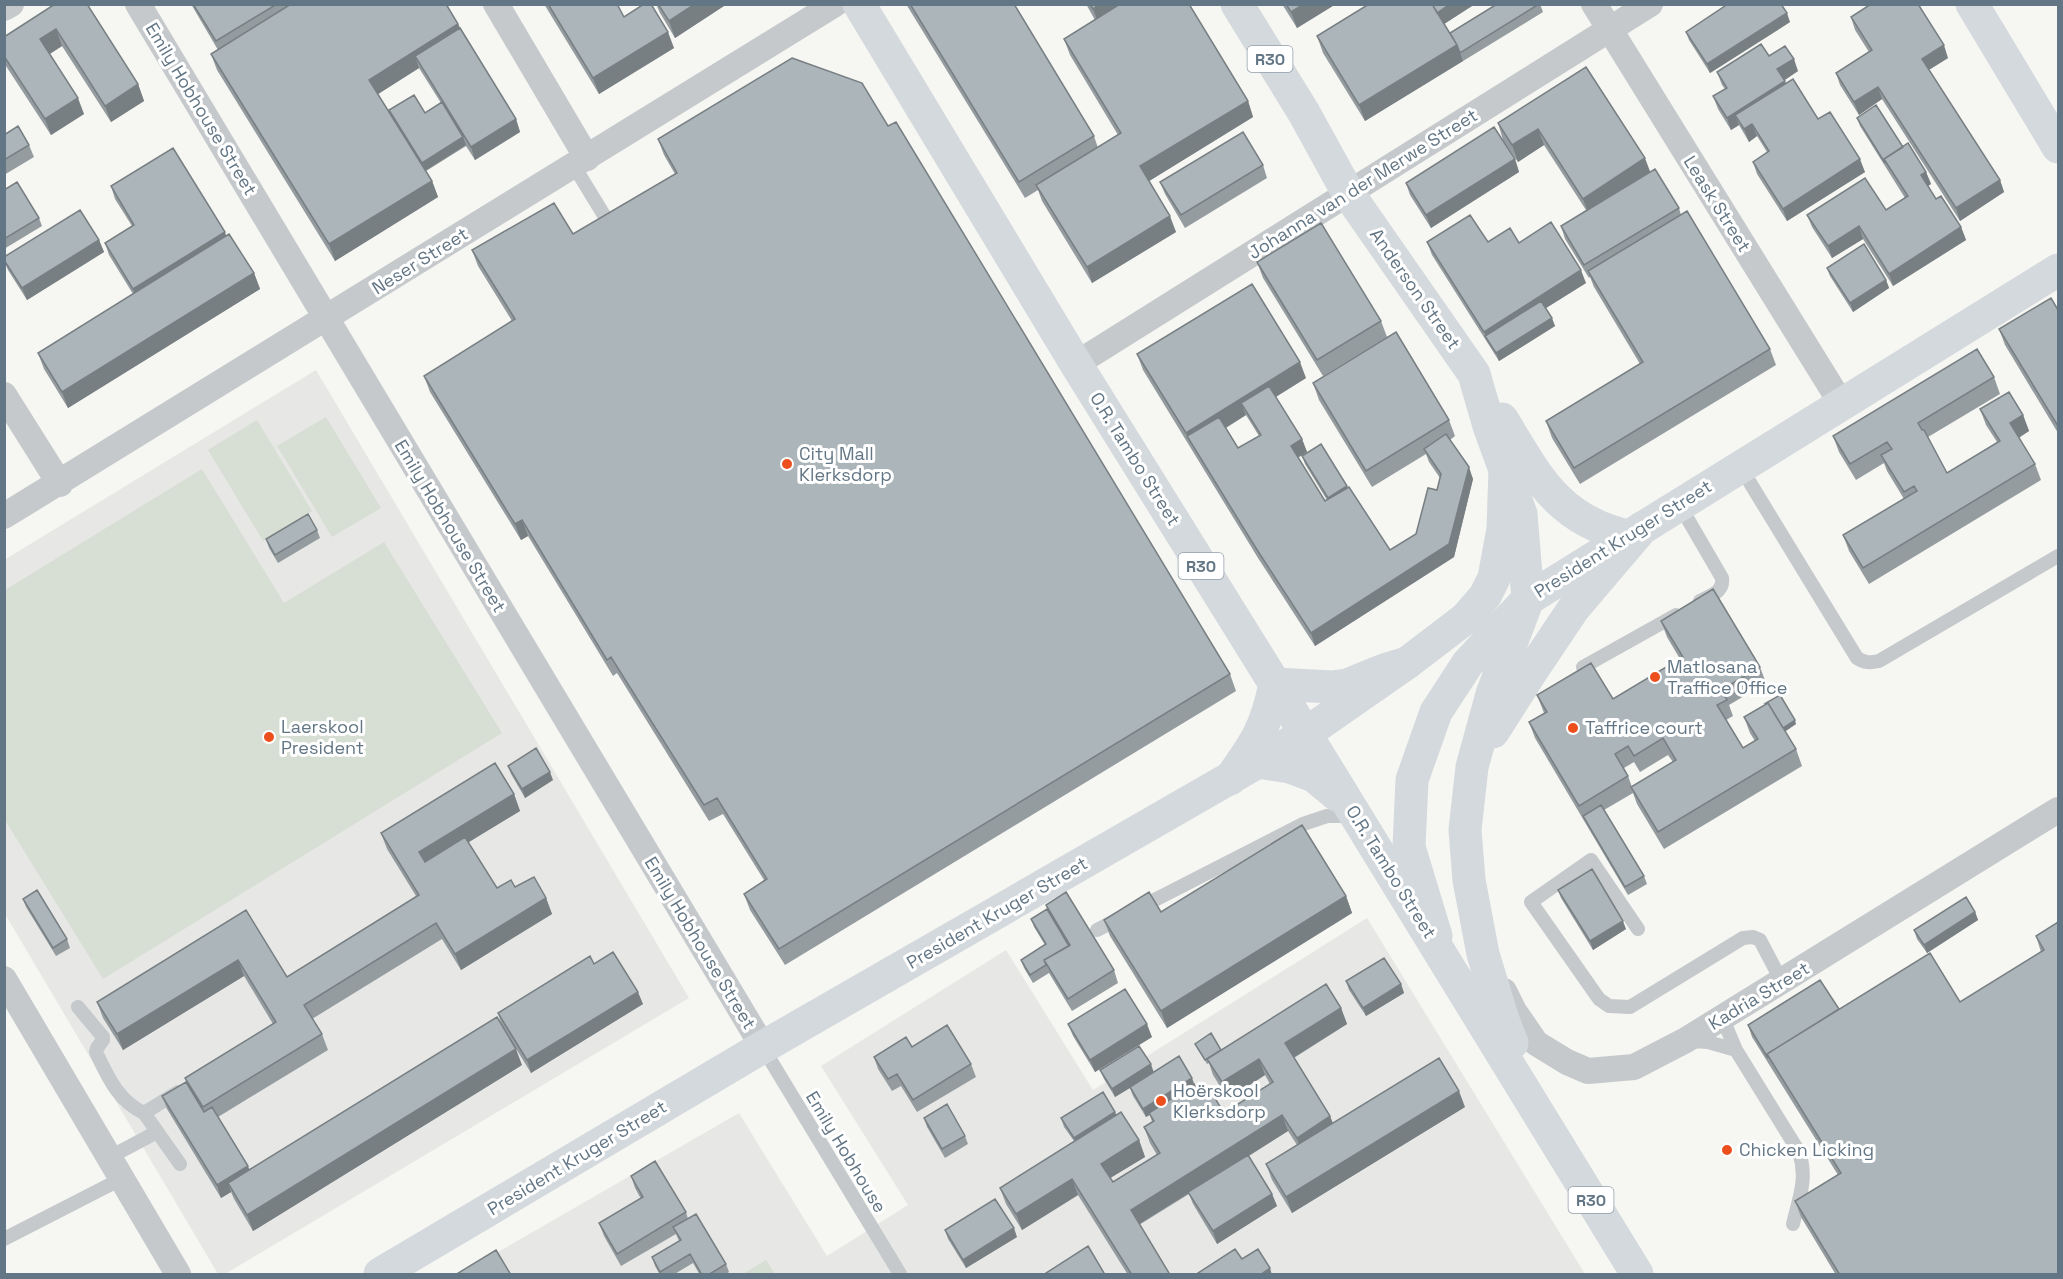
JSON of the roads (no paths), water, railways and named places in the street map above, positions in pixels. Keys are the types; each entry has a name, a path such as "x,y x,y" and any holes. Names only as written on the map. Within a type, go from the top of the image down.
{"main road":[{"name":"O.R. Tambo Street","path":"860,4 1076,364 1637,1275"},
{"name":"Anderson Street","path":"1237,4 1304,112 1348,193 1474,374 1489,426 1521,514 1528,599"},
{"path":"1971,4 2058,147"},
{"name":"President Kruger Street","path":"1442,955 1409,847 1412,780 1436,712 1468,663 1528,599 2058,270"},
{"path":"1474,374 1536,474 1566,509 1607,531 1635,532"},
{"name":"President Kruger Street","path":"380,1275 763,1047 1230,779 1305,734 1407,663 1466,618 1485,596 1494,578 1503,529 1505,467"},
{"path":"1472,767 1574,608 1635,532"},
{"name":"O.R. Tambo Street","path":"1528,599 1492,694 1472,767 1465,831 1469,880 1484,954 1502,1017 1545,1126"},
{"path":"1230,779 1255,744 1269,714 1275,684 1332,687 1347,685 1407,663"},
{"path":"1258,762 1290,767 1314,776 1352,811"}],"street":[{"path":"4,8 11,4"},
{"name":"Emily Hobhouse Street","path":"138,4 763,1047"},
{"path":"496,4 581,162"},
{"name":"Neser Street","path":"4,516 60,484 835,4"},
{"name":"Leask Street","path":"1594,4 1841,403"},
{"name":"Johanna van der Merwe Street","path":"1076,364 1650,4"},
{"path":"4,395 60,484"},
{"name":"Kadria Street","path":"1484,954 1514,1011 1536,1043 1567,1062 1588,1071 1634,1067 1686,1040 1782,982 2058,810"},
{"path":"4,979 178,1275"}],"lane":[{"path":"581,162 613,230"},
{"path":"1740,466 1857,658 1863,662 1880,661 2058,556"},
{"path":"1583,667 1720,590 1723,585 1722,578 1679,504"},
{"path":"1096,930 1303,824 1352,811"},
{"path":"1638,929 1591,861 1531,902 1599,999 1609,1006 1630,1007 1743,938 1753,937 1760,940 1782,982"},
{"path":"78,1007 103,1037 103,1042 96,1052 118,1093 126,1102 144,1113 180,1164"},
{"path":"1722,1017 1736,1050 1802,1159 1804,1176 1793,1224"},
{"path":"1686,1040 1708,1042 1736,1050"},
{"name":"Emily Hobhouse","path":"763,1047 900,1275"},
{"path":"144,1113 194,1083"},
{"path":"4,1239 116,1167 158,1132"}],"place":[{"name":"City Mall Klerksdorp","path":"787,464"},
{"name":"Matlosana Traffice Office","path":"1655,677"},
{"name":"Taffrice court","path":"1573,728"},
{"name":"Laerskool President","path":"269,737"},
{"name":"Hoërskool Klerksdorp","path":"1161,1101"},
{"name":"Chicken Licking","path":"1727,1150"}]}
